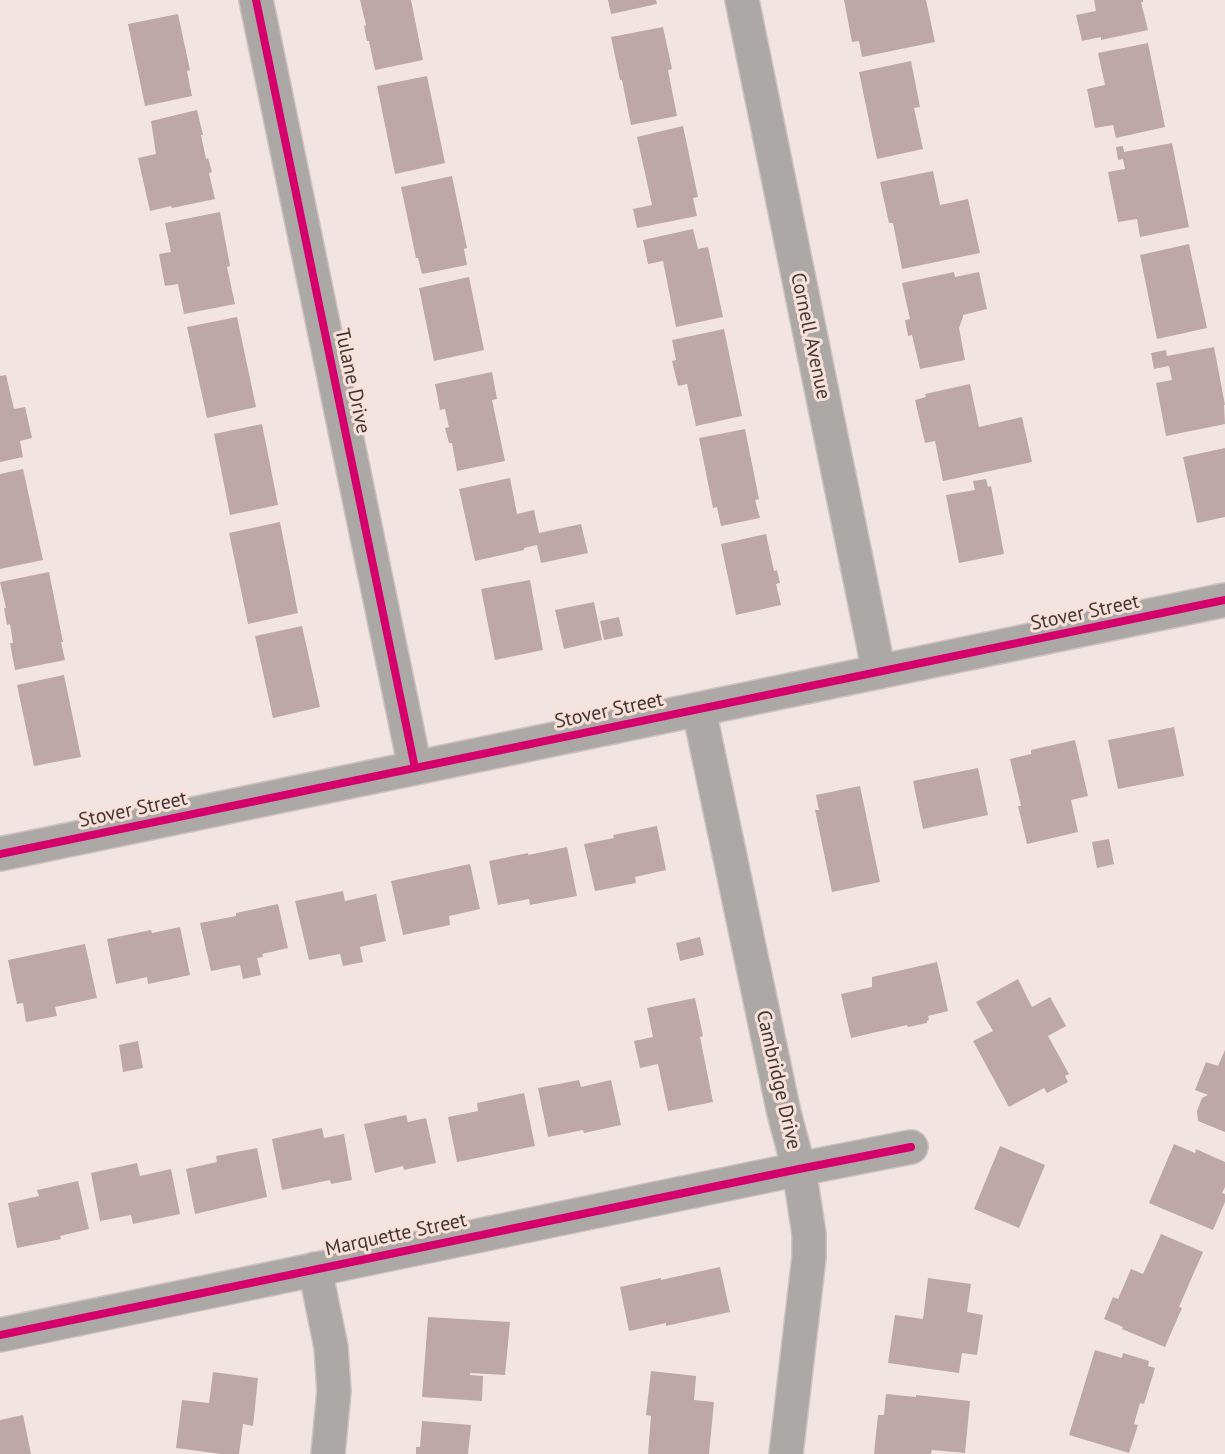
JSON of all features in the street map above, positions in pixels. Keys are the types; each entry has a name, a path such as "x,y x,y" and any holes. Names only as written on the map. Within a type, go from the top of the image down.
{"street":[{"name":"Tulane Drive","path":"256,0 416,768"},
{"name":"Cornell Avenue","path":"742,0 879,672"},
{"name":"Stover Street","path":"0,854 1225,600"},
{"name":"Cambridge Drive","path":"699,710 784,1113 800,1169 809,1234 809,1257 786,1454"},
{"name":"Marquette Street","path":"0,1335 911,1147"},
{"path":"315,1269 331,1347 334,1391 328,1454"}],"building":[{"path":"360,0 411,0 423,60 375,70"},
{"path":"608,0 656,0 657,4 611,14"},
{"path":"844,0 926,0 935,42 862,57 859,41 852,42"},
{"path":"1094,0 1143,0 1141,2 1148,30 1101,40 1101,37 1082,41 1076,15 1096,11"},
{"path":"178,14 190,70 187,71 192,96 145,106 128,24"},
{"path":"663,27 672,69 668,70 677,116 631,125 611,37"},
{"path":"1148,43 1165,127 1116,138 1113,125 1095,128 1087,89 1105,85 1098,53"},
{"path":"911,61 920,107 914,108 923,149 877,159 859,72"},
{"path":"427,76 445,163 395,174 377,86"},
{"path":"197,110 206,159 208,158 212,172 209,173 215,199 150,211 138,158 156,154 151,121"},
{"path":"683,126 698,197 693,198 697,216 637,228 633,209 652,205 637,137"},
{"path":"1172,143 1189,227 1140,237 1137,219 1118,222 1108,172 1125,169 1123,159 1118,160 1116,147 1123,146 1124,152"},
{"path":"933,171 940,205 968,199 980,253 902,269 893,223 889,223 880,182"},
{"path":"452,176 467,248 464,249 467,265 422,274 418,258 416,258 401,187"},
{"path":"220,212 230,266 227,267 235,304 184,314 178,284 165,286 159,254 171,252 165,223"},
{"path":"693,229 698,249 708,247 723,317 676,327 663,261 648,264 643,240"},
{"path":"1189,244 1207,328 1157,339 1140,255"},
{"path":"954,272 955,277 979,272 987,309 963,315 959,328 965,360 920,369 912,335 908,336 905,320 910,319 902,283"},
{"path":"469,277 484,350 434,361 419,288"},
{"path":"237,317 256,407 207,418 187,327"},
{"path":"724,329 742,416 696,426 687,384 678,386 672,361 676,360 672,340"},
{"path":"1214,347 1225,405 1225,424 1166,436 1156,383 1172,380 1169,366 1154,369 1151,353 1166,350 1167,356"},
{"path":"492,372 497,399 492,400 505,461 457,471 452,443 449,443 445,428 449,427 445,409 440,410 435,384"},
{"path":"6,375 14,409 25,407 32,438 20,441 23,457 0,462 0,376"},
{"path":"970,384 979,427 1022,417 1032,462 943,481 935,441 925,443 915,400 926,397 925,394"},
{"path":"262,424 278,505 230,515 214,434"},
{"path":"745,429 759,499 755,500 760,518 721,526 717,507 713,508 699,438"},
{"path":"1225,448 1225,517 1197,523 1183,457"},
{"path":"23,469 43,560 0,569 0,474"},
{"path":"510,478 517,514 534,510 539,533 581,524 588,553 541,563 537,545 475,561 459,489"},
{"path":"986,479 988,487 991,486 1004,554 959,563 946,495 975,490 973,481"},
{"path":"280,522 298,613 248,624 229,533"},
{"path":"766,534 774,571 777,570 780,583 776,584 781,605 736,615 721,544"},
{"path":"49,572 65,660 15,670 10,643 13,643 10,624 7,625 0,582"},
{"path":"530,580 543,650 495,660 481,589"},
{"path":"594,602 602,640 564,649 555,610"},
{"path":"619,617 623,636 604,640 600,621"},
{"path":"302,626 320,707 273,718 255,636"},
{"path":"64,675 81,757 34,766 17,685"},
{"path":"1174,727 1184,776 1118,789 1108,740"},
{"path":"1075,740 1088,796 1071,800 1078,832 1027,844 1010,759 1031,754 1031,750"},
{"path":"978,768 988,815 923,829 913,781"},
{"path":"860,786 880,882 832,892 815,810 819,810 816,795"},
{"path":"657,826 666,870 635,877 636,883 595,891 584,844"},
{"path":"1109,839 1114,864 1097,868 1092,842"},
{"path":"567,847 577,896 530,905 529,899 498,905 489,861"},
{"path":"470,864 480,909 449,916 450,925 403,935 391,881"},
{"path":"343,891 345,901 376,894 386,941 360,947 363,962 343,966 340,954 309,960 295,901"},
{"path":"278,904 288,948 262,954 263,957 257,958 261,975 243,979 240,965 211,971 200,923"},
{"path":"180,927 190,975 148,984 147,977 116,984 107,939"},
{"path":"700,937 704,955 680,961 676,943"},
{"path":"85,944 97,998 55,1007 57,1016 26,1022 23,1003 17,1004 8,960"},
{"path":"937,962 948,1011 928,1016 927,1023 908,1027 907,1025 851,1038 841,994 872,987 872,977"},
{"path":"1018,979 1032,1007 1050,997 1066,1026 1048,1036 1069,1074 1065,1076 1068,1082 1047,1093 1044,1088 1009,1107 973,1041 993,1031 976,1002"},
{"path":"695,998 713,1102 668,1111 658,1064 640,1068 634,1041 653,1037 647,1008"},
{"path":"138,1041 143,1068 123,1072 119,1045"},
{"path":"1225,1050 1225,1132 1198,1121 1197,1111 1202,1098 1208,1095 1195,1090 1206,1062 1218,1066"},
{"path":"579,1080 581,1087 611,1080 621,1125 584,1133 583,1130 548,1137 538,1088"},
{"path":"524,1093 535,1146 457,1162 448,1117 478,1111 477,1103"},
{"path":"406,1115 408,1122 426,1118 436,1163 404,1170 403,1166 375,1173 364,1124"},
{"path":"322,1128 324,1138 344,1134 352,1180 331,1184 330,1180 282,1190 272,1139"},
{"path":"1174,1144 1195,1153 1196,1149 1225,1162 1225,1187 1222,1193 1225,1194 1225,1202 1213,1230 1149,1203"},
{"path":"1000,1146 1045,1165 1019,1228 974,1209"},
{"path":"257,1148 267,1197 195,1214 186,1169 217,1162 216,1156"},
{"path":"137,1163 140,1176 171,1169 180,1214 133,1224 131,1215 100,1221 91,1173"},
{"path":"78,1181 89,1229 60,1236 61,1239 17,1248 8,1203 39,1196 37,1190"},
{"path":"1161,1234 1203,1252 1179,1307 1182,1308 1165,1347 1104,1319 1113,1297 1118,1299 1131,1269 1143,1274"},
{"path":"720,1267 730,1312 666,1326 666,1323 629,1331 620,1287"},
{"path":"928,1278 971,1284 967,1312 983,1315 977,1355 962,1353 959,1373 888,1363 895,1315 923,1319"},
{"path":"428,1317 510,1322 505,1375 470,1373 470,1375 483,1376 482,1401 422,1397"},
{"path":"1095,1350 1122,1358 1123,1353 1149,1361 1148,1366 1155,1368 1144,1404 1140,1403 1134,1424 1138,1425 1129,1453 1069,1435"},
{"path":"651,1371 696,1376 694,1400 714,1402 709,1454 648,1454 651,1416 646,1415"},
{"path":"213,1372 258,1378 253,1426 243,1424 239,1454 176,1448 182,1400 209,1403"},
{"path":"886,1394 970,1401 965,1453 932,1450 931,1454 874,1454 878,1415 884,1415"},
{"path":"23,1415 31,1454 0,1454 0,1420"},
{"path":"422,1421 471,1425 468,1454 416,1454 416,1447 420,1447"}],"cycle path":[{"path":"256,0 415,768"},
{"path":"0,854 1225,600"},
{"path":"0,1335 911,1147"}]}
